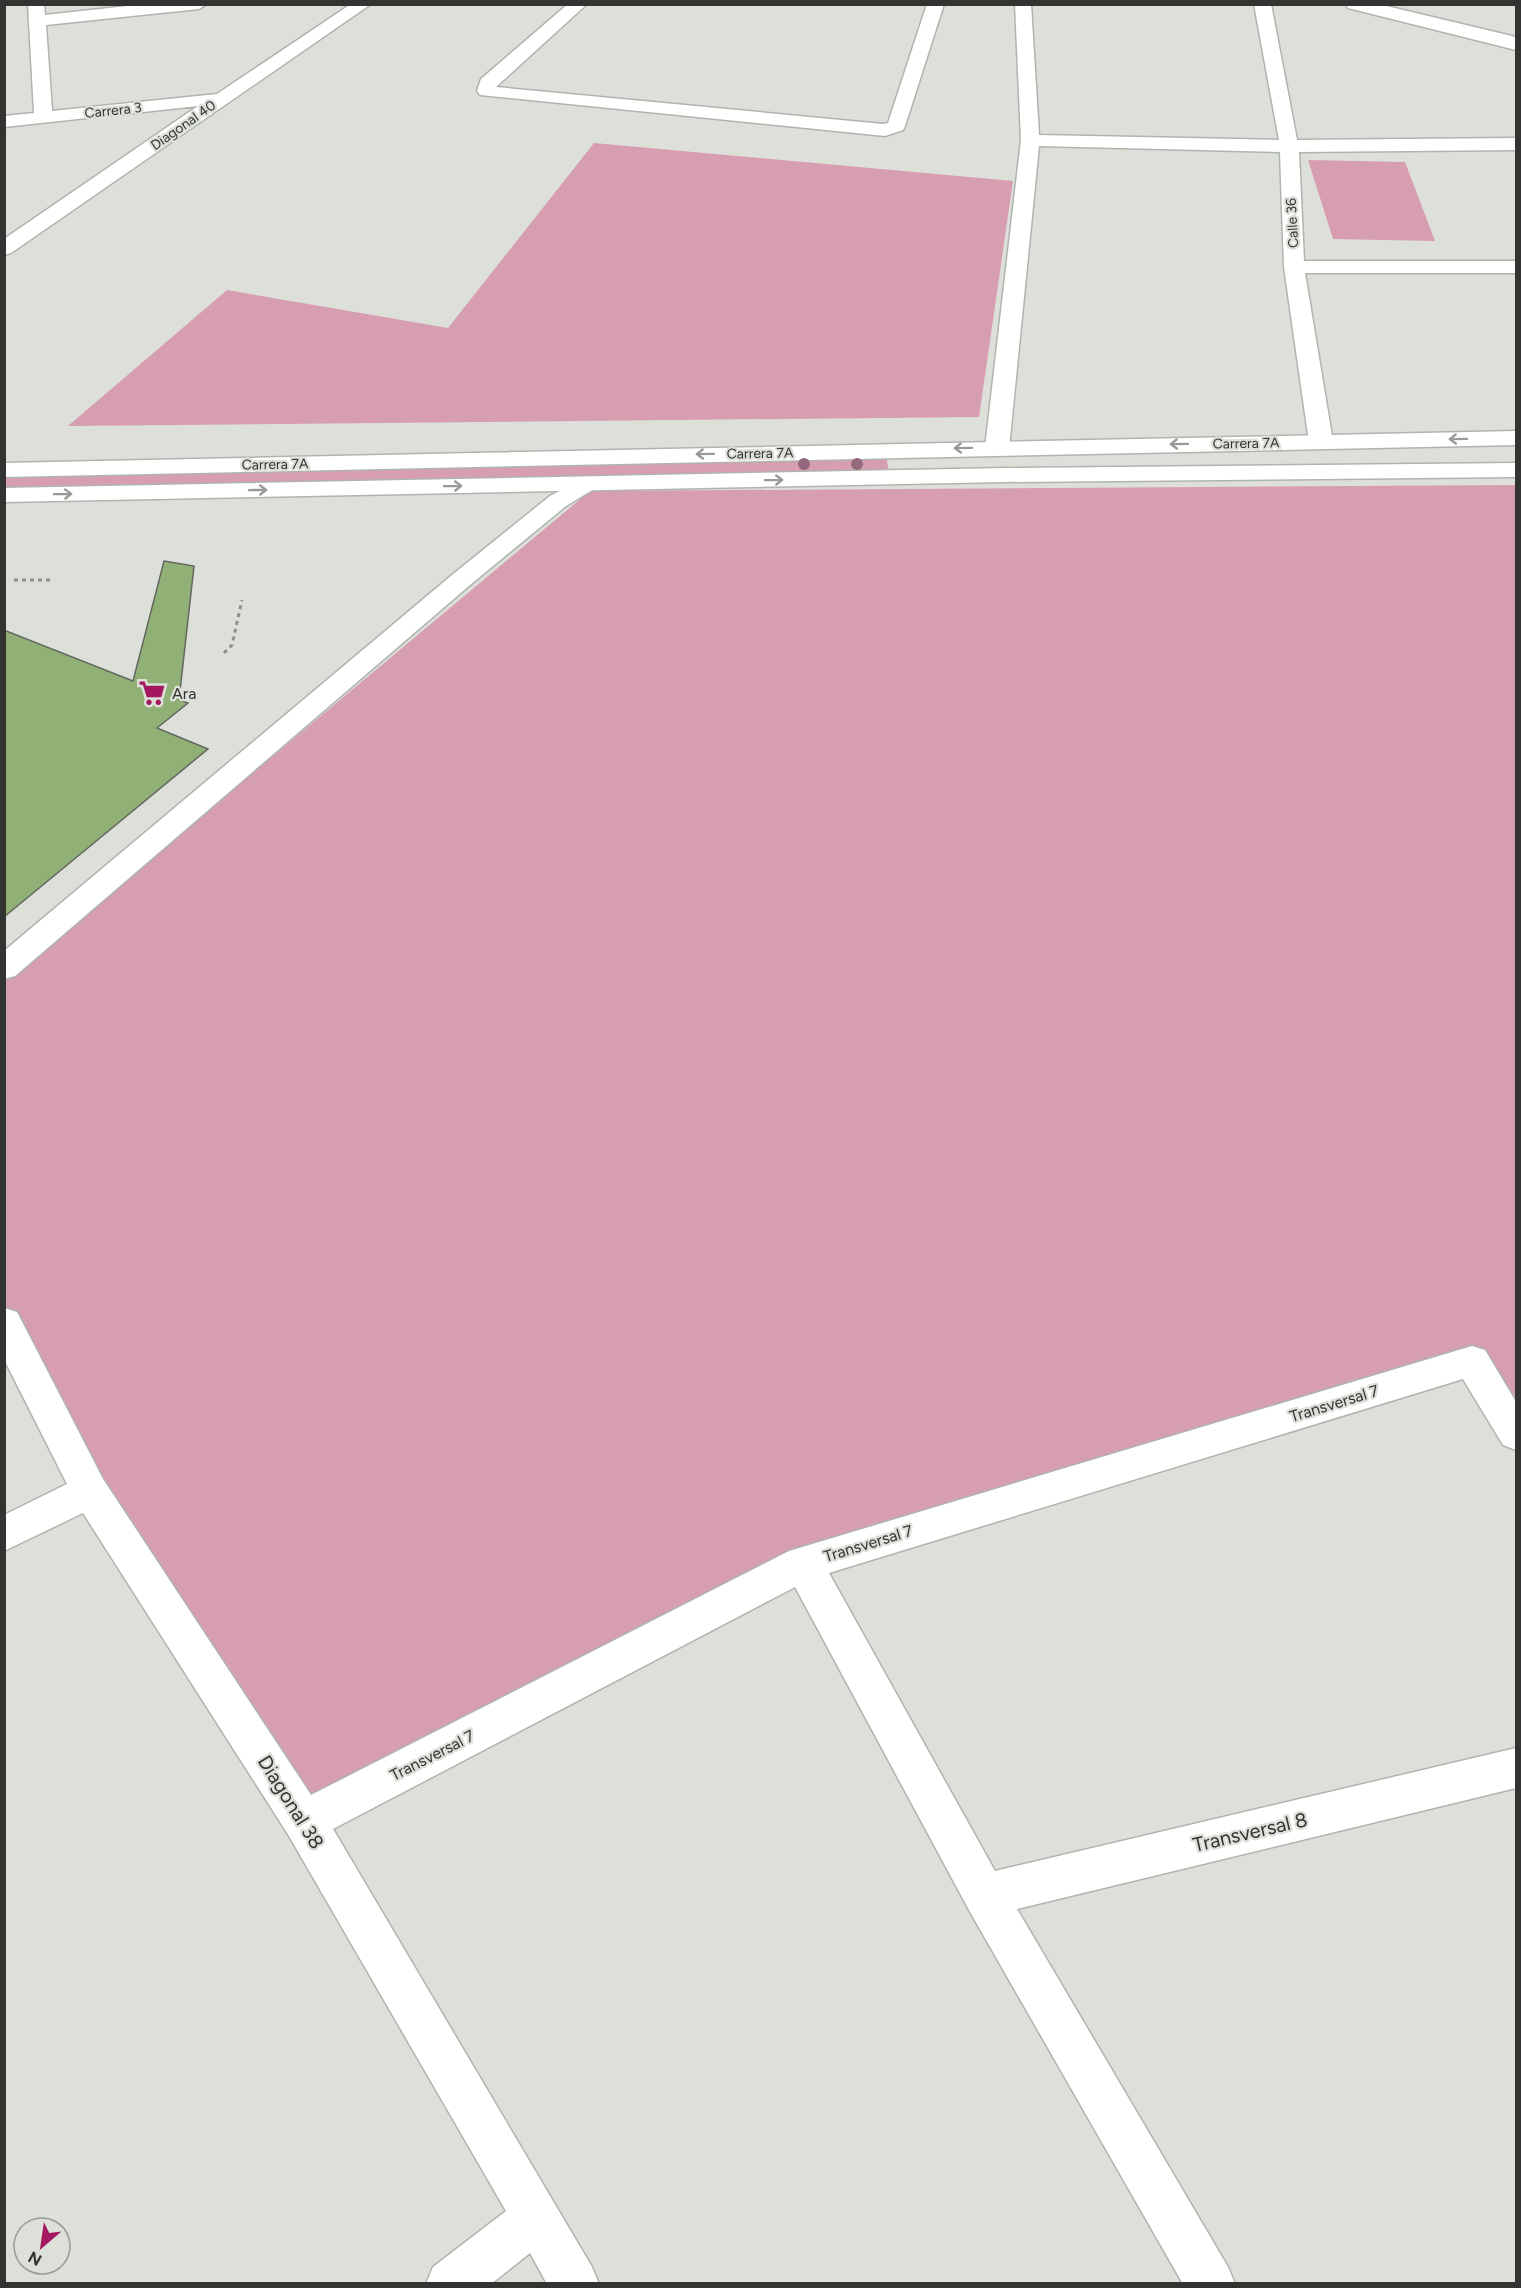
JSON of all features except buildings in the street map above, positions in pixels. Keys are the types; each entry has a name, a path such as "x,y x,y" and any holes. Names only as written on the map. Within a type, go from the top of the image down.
{"street":[{"path":"43,117 37,13 199,4"},
{"name":"Diagonal 40","path":"4,249 363,4"},
{"path":"579,4 488,83 486,91 885,130 896,126 936,4"},
{"path":"997,448 1030,140 1023,4"},
{"name":"Calle 36","path":"1262,4 1289,146 1294,267 1321,442"},
{"path":"1354,4 1506,40 1516,45"},
{"name":"Carrera 3","path":"4,122 221,99"},
{"path":"1030,140 1101,144 1289,146 1516,144"},
{"path":"4,229 40,224"},
{"path":"1294,267 1516,267"},
{"name":"Carrera 7A","path":"4,470 1516,438"},
{"name":"Carrera 7A","path":"4,495 1005,475 1516,470"},
{"path":"4,968 461,580 558,501 586,484"},
{"name":"Diagonal 38","path":"4,1322 90,1491 304,1821 535,2219 575,2283"},
{"name":"Transversal 7","path":"304,1821 803,1563 1472,1361 1516,1434"},
{"path":"4,1534 90,1491"},
{"path":"803,1563 984,1895 1211,2283"},
{"name":"Transversal 8","path":"984,1895 1516,1768"},
{"path":"450,2283 535,2219"}],"path":[{"path":"14,580 53,580"},
{"path":"224,653 232,645 242,600"}],"shaded area":[{"path":"594,143 1013,181 979,417 68,426 227,290 448,328"},
{"path":"1308,160 1405,162 1435,241 1333,239"},
{"path":"886,455 889,472 5,487 4,471"},
{"path":"1516,485 1516,1434 1471,1361 803,1563 307,1813 5,1322 5,980 590,491"}],"place":[{"name":"Ara","path":"152,693"}]}
